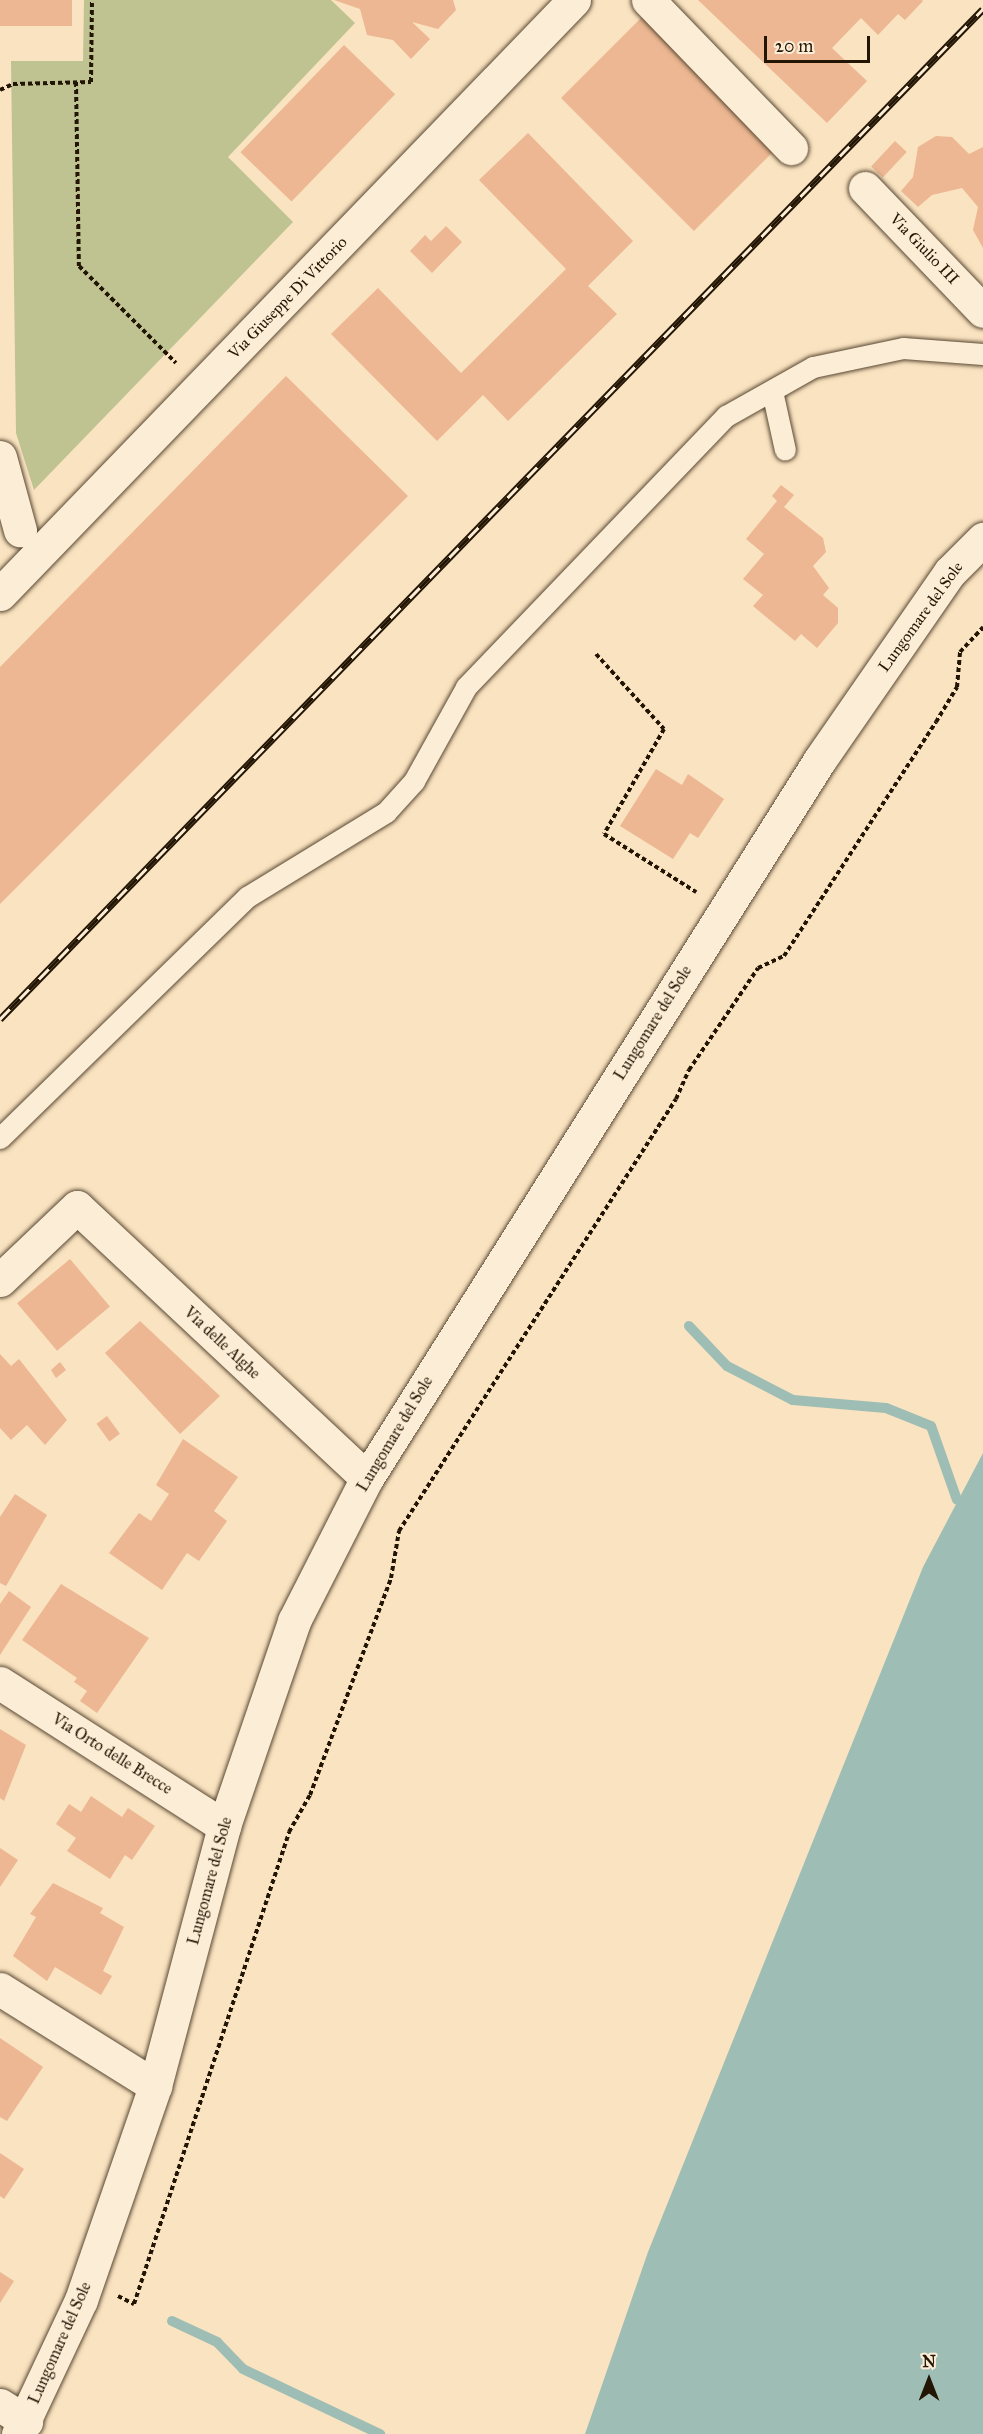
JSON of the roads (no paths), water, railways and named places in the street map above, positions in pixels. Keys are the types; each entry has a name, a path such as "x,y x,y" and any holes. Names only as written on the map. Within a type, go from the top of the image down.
{"street":[{"name":"Via Giuseppe Di Vittorio","path":"0,594 574,0"},
{"path":"648,0 791,148"},
{"name":"Via Giulio III","path":"865,188 983,311"},
{"path":"0,456 10,528 44,551"},
{"name":"Lungomare del Sole","path":"15,2420 88,2281 155,2086 224,1826 294,1621 367,1478 725,909 950,572 983,539"},
{"name":"Via delle Alghe","path":"0,1280 77,1208 367,1478"},
{"name":"Via Orto delle Brecce","path":"0,1683 224,1826"},
{"path":"0,1989 155,2086"}],"lane":[{"path":"0,1138 247,897 386,812 414,782 466,687 694,446 726,416 813,367 903,348 983,354"},
{"path":"772,391 785,450"}],"water":[{"path":"983,1453 983,2434 585,2434 648,2252 923,1567"}],"waterway":[{"path":"689,1326 727,1366 793,1400 886,1408 931,1426 957,1500"},
{"path":"172,2321 217,2342 243,2369 380,2434"}],"railway":[{"path":"0,1019 983,9"}]}
